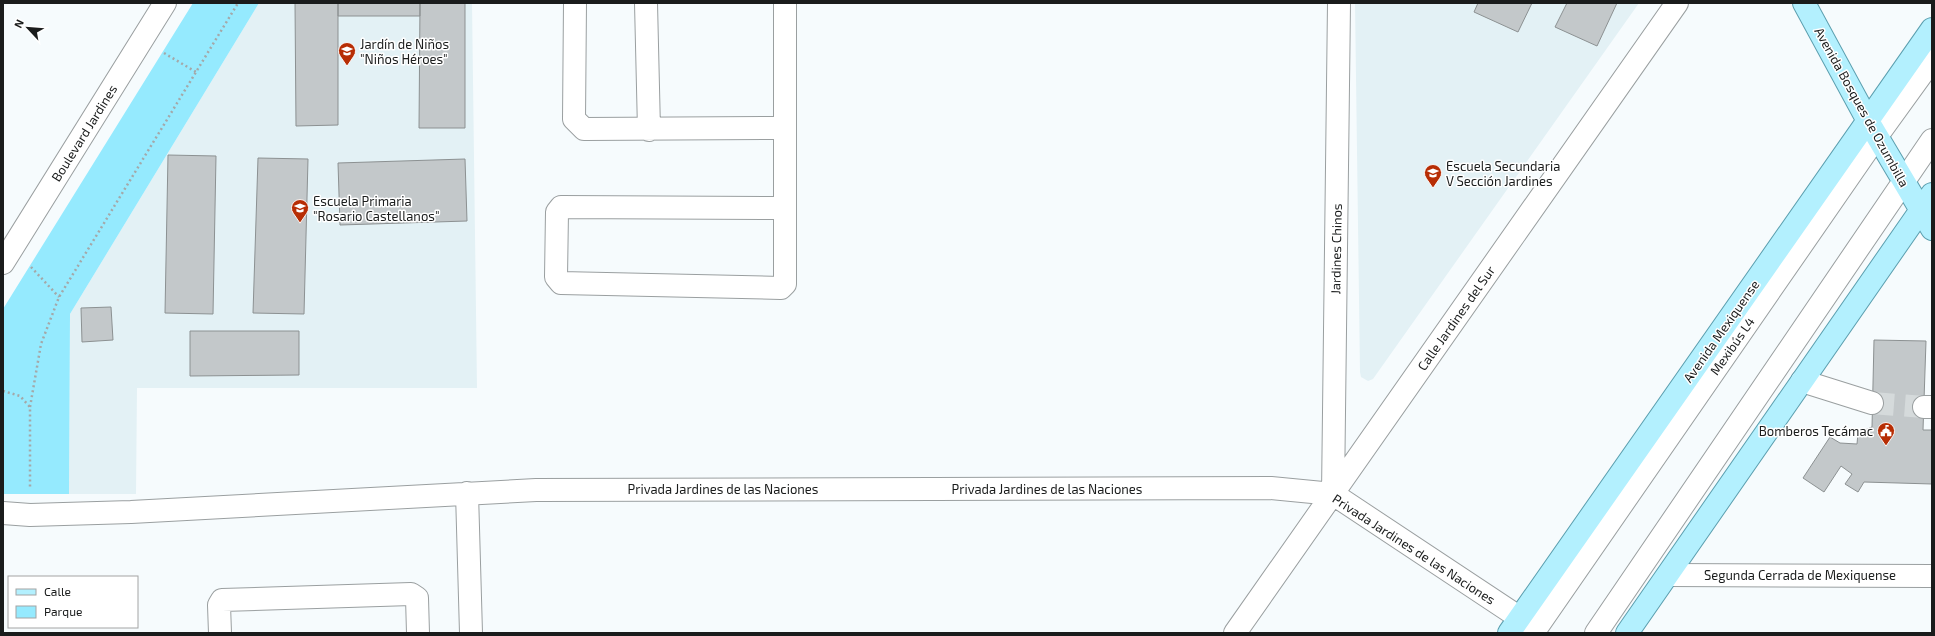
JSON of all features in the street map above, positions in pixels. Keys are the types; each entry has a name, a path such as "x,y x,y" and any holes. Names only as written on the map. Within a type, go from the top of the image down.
{"main road":[{"name":"Avenida Bosques de Ozumbilla","path":"1804,3 1903,181 1926,202 1932,229"},
{"name":"Avenida Mexiquense","path":"1521,628 1873,128 1932,29"},
{"path":"1627,633 1669,575 1926,202"}],"street":[{"name":"Boulevard Jardines","path":"8,255 165,3"},
{"path":"575,3 574,119 584,129 650,130 784,128"},
{"path":"646,3 650,130"},
{"path":"784,208 561,207 557,212 556,277 561,283 781,288 785,284 785,3"},
{"name":"Jardines Chinos","path":"1333,494 1338,3"},
{"name":"Calle Jardines del Sur","path":"1234,633 1677,3"},
{"path":"1873,128 1932,60"},
{"path":"1596,633 1932,140"},
{"path":"1802,381 1872,404"},
{"name":"Privada Jardines de las Naciones","path":"30,515 131,512 536,490 1271,488 1333,494 1521,628"},
{"path":"467,493 471,633"},
{"path":"3,513 30,515"},
{"name":"Segunda Cerrada de Mexiquense","path":"1669,575 1932,576"},
{"path":"220,633 219,605 222,600 411,594 417,598 418,633"}],"path":[{"path":"30,515 30,407 41,344 59,297 238,3"},
{"path":"142,39 196,72"},
{"path":"8,255 59,297"},
{"path":"3,391 20,396 30,407"}],"shaded area":[{"name":"Escuela Primaria \"Rosario Castellanos\"","path":"259,3 472,3 477,388 137,388 136,494 69,494 70,314"},
{"name":"Escuela Secundaria V Sección Jardines","path":"1355,3 1639,3 1373,379 1368,381 1361,377 1360,372"}],"green space":[{"path":"193,3 259,3 70,314 69,494 3,494 3,309"}],"building":[{"path":"295,3 338,3 338,125 296,126"},
{"path":"338,3 420,3 420,16 338,16"},
{"path":"420,3 465,3 465,128 419,128"},
{"path":"1478,3 1532,3 1518,32 1474,12"},
{"path":"1567,3 1617,3 1597,46 1555,27"},
{"path":"168,155 216,156 213,314 165,313"},
{"path":"258,158 308,159 304,314 253,313"},
{"path":"465,159 467,221 340,225 338,163"},
{"path":"111,307 113,340 82,342 81,308"},
{"path":"190,331 299,331 299,375 190,376"},
{"path":"1874,340 1926,341 1923,430 1932,430 1932,484 1864,482 1858,492 1845,484 1852,474 1841,466 1824,492 1803,478 1830,437 1840,443 1857,444 1858,433 1872,427"}],"tunnel":[{"path":"1872,403 1924,407"}],"place":[{"name":"Jardín de Niños \"Niños Héroes\"","path":"347,66"},
{"name":"Escuela Secundaria V Sección Jardines","path":"1433,188"},
{"name":"Escuela Primaria \"Rosario Castellanos\"","path":"300,223"},
{"name":"Bomberos Tecámac","path":"1886,446"}]}
